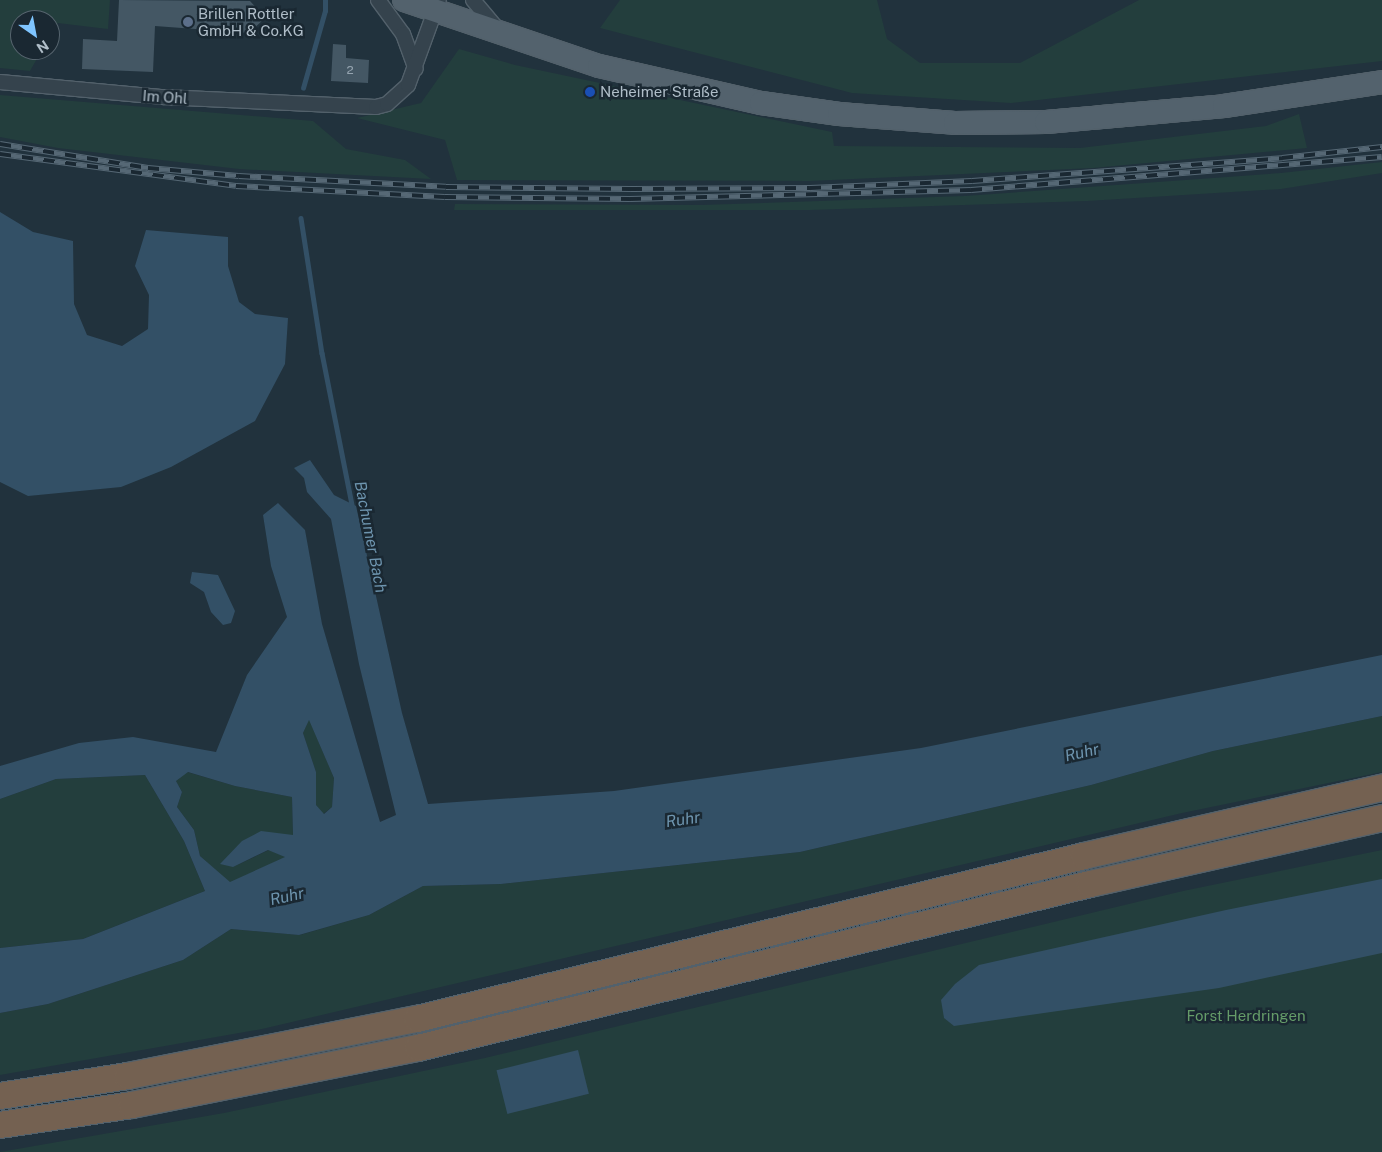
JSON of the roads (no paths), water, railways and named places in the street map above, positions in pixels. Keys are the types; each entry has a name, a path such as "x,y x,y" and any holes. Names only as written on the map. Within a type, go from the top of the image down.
{"highway":[{"path":"0,1096 128,1076 417,1020 1084,856 1382,788"},
{"path":"0,1125 132,1105 418,1048 1071,889 1382,818"}],"main road":[{"path":"404,0 437,6 503,35 599,66 761,103 839,114 955,123 1046,122 1224,106 1382,82"}],"street":[{"path":"378,0 403,34 416,69"},
{"path":"473,0 503,35"},
{"path":"416,69 437,6"},
{"name":"Im Ohl","path":"0,82 163,97 376,107 387,104 408,85 416,69"}],"water":[{"path":"0,212 33,232 73,241 74,304 87,335 122,346 148,329 149,295 135,266 146,230 228,237 228,266 239,302 255,314 288,318 285,364 255,421 171,467 121,487 28,496 0,482"},
{"name":"Ruhr","path":"310,460 334,495 356,506 402,713 428,804 614,791 921,748 1382,655 1382,716 1213,751 1091,785 800,852 501,884 423,886 369,915 299,935 231,929 183,960 48,1004 0,1013 0,948 83,939 205,891 184,841 145,775 56,779 0,799 0,766 79,743 133,737 216,752 247,675 287,617 271,566 263,515 278,503 305,530 322,624 380,822 396,815 359,664 331,519 307,492 304,478 294,468","holes":["309,720 334,778 332,807 324,814 316,805 316,772 303,733","188,772 235,786 292,797 293,835 261,831 242,841 220,864 233,867 268,850 285,857 230,882 200,856 194,830 177,807 182,792 176,781"]},
{"path":"192,572 218,575 235,611 231,623 223,625 211,612 204,592 190,583"},
{"path":"1382,879 1382,953 1219,988 954,1026 944,1018 941,1000 955,984 979,965 1226,910"},
{"path":"578,1050 589,1094 507,1114 496,1070"}],"waterway":[{"name":"Bachumer Bach","path":"303,88 325,11 325,0"},
{"name":"Bachumer Bach","path":"301,218 322,353 353,509"}],"railway":[{"path":"0,144 148,168 239,176 446,187 631,189 810,188 972,181 1282,158 1382,147"},
{"path":"0,154 236,186 445,197 630,199 971,190 1382,157"}],"place":[{"name":"Brillen Rottler GmbH & Co.KG","path":"188,22"},
{"name":"Neheimer Straße","path":"590,92"}],"park label":[{"name":"Forst Herdringen","path":"1246,1016"}]}
